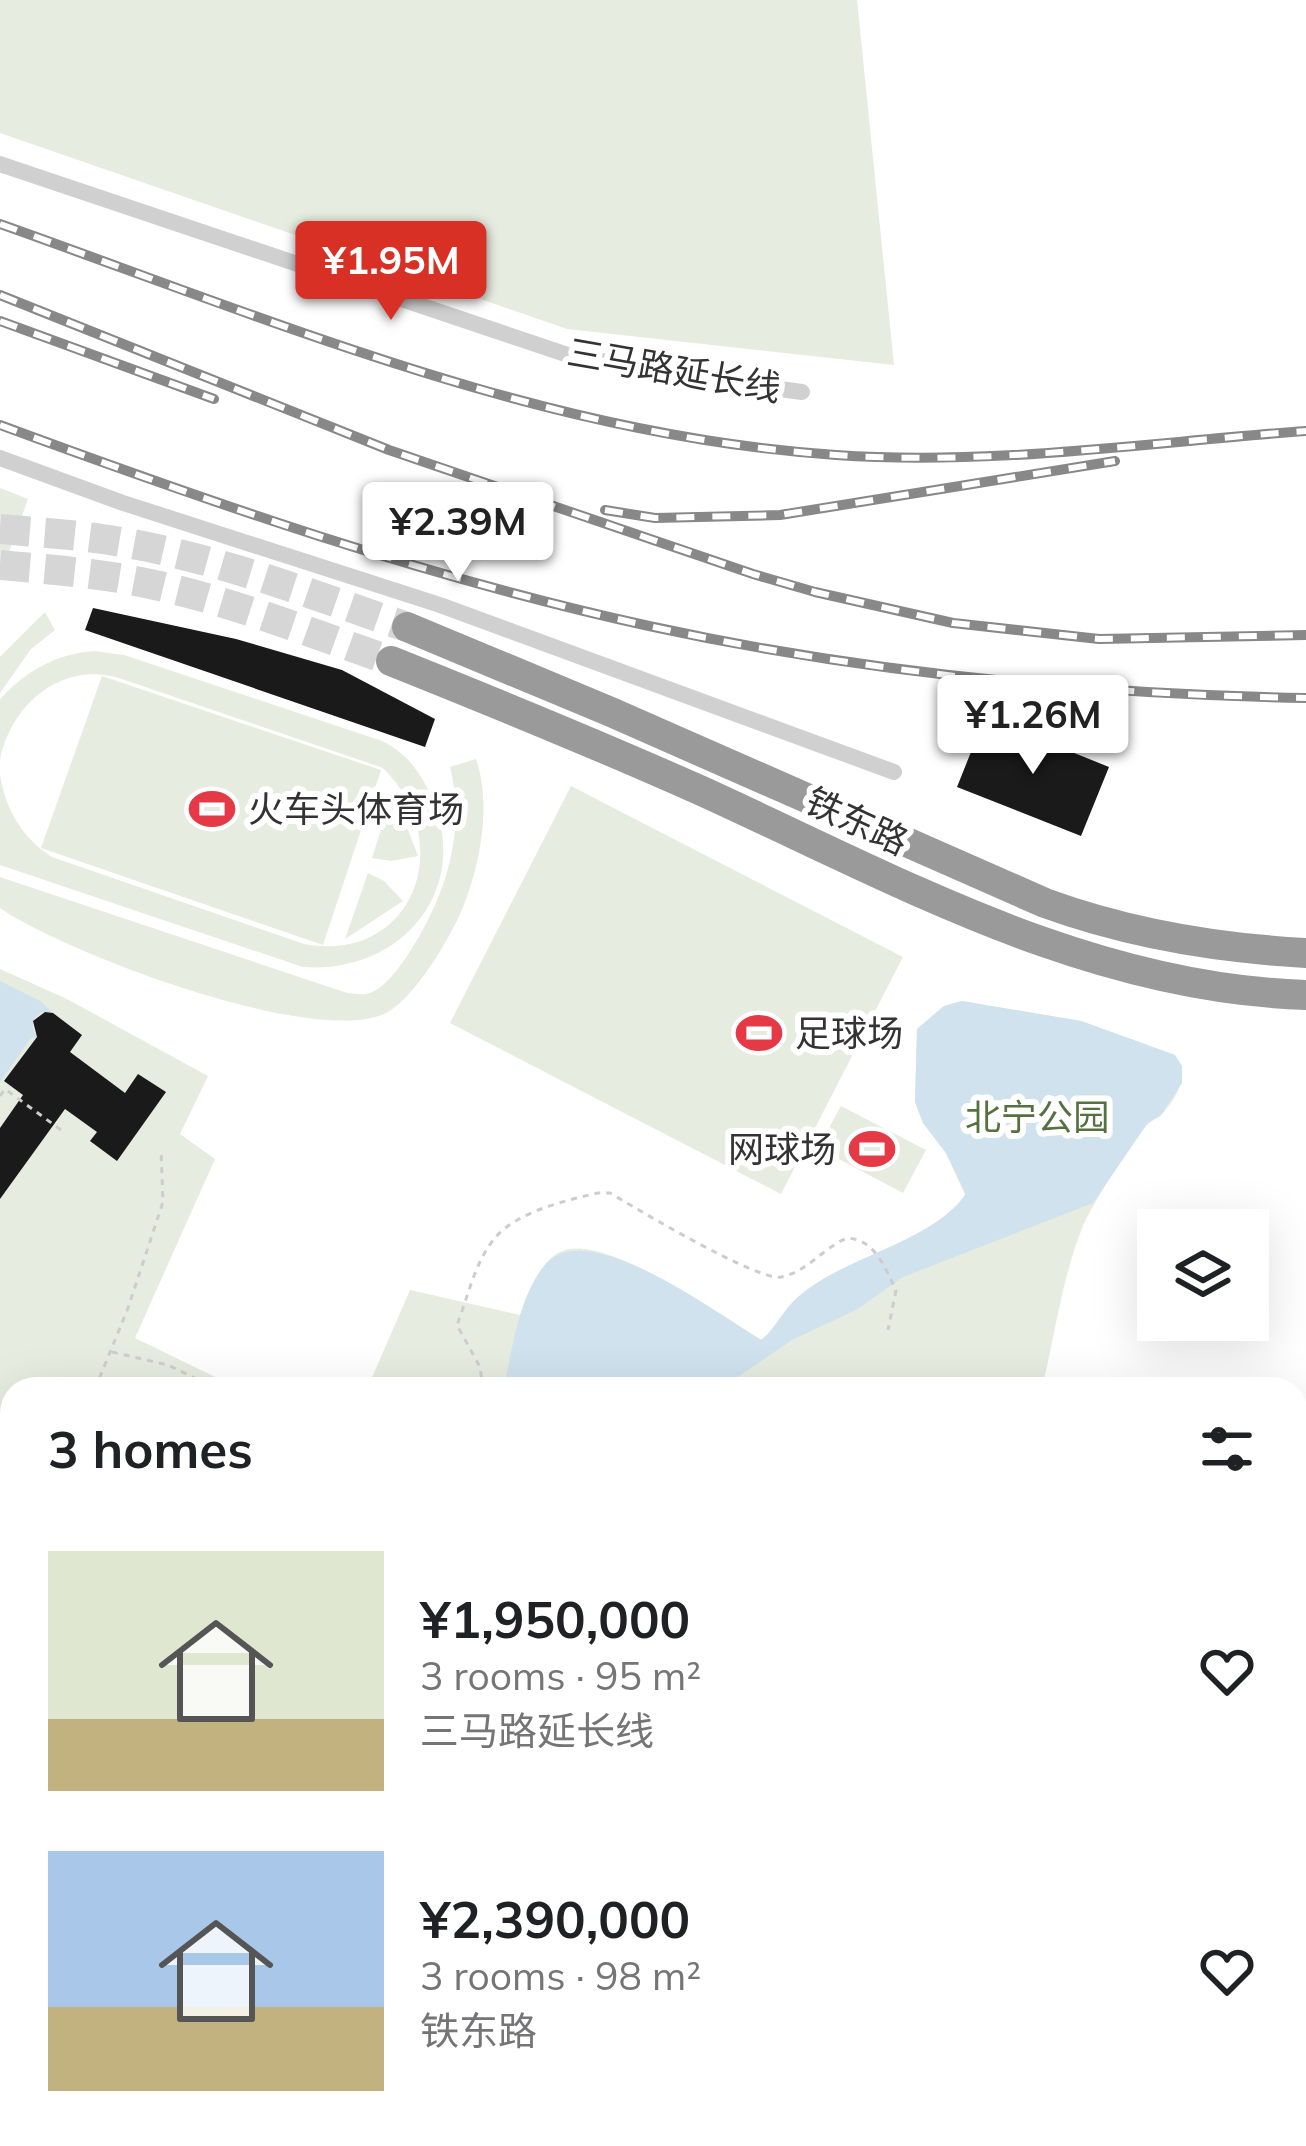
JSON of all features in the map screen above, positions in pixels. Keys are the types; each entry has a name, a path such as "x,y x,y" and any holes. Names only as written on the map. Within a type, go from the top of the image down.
{"highway":[{"name":"铁东路","path":"407,627 1084,917 1191,943 1306,953"},
{"name":"铁东路","path":"391,661 704,792 816,846 1061,951 1185,982 1306,994"}],"street":[{"name":"三马路延长线","path":"0,164 566,354 802,392"},
{"path":"0,458 123,503 440,605 894,772"}],"path":[{"path":"0,1096 5,1089 61,1130"},
{"path":"100,1377 163,1202 160,1150"},
{"path":"481,1377 457,1325 482,1258 495,1237 509,1226 579,1198 610,1193 674,1231 771,1277 798,1270 847,1238 865,1241 896,1290 888,1330"},
{"path":"110,1352 168,1365 192,1377"}],"green space":[{"path":"0,0 857,0 894,365 567,329 0,133"},
{"path":"0,488 28,499 0,577"},
{"path":"45,612 55,630 31,649 0,693 0,657"},
{"name":"火车头体育场","path":"94,651 124,655 382,741 398,751 427,787 442,831 435,893 419,919 398,941 370,956 338,966 303,967 0,865 0,775 17,822 52,857 304,944 342,945 373,935 397,917 413,891 420,861 418,830 406,798 383,768 119,678 78,676 42,692 15,721 0,760 0,699 42,666"},
{"name":"火车头体育场","path":"102,676 381,770 323,945 41,848"},
{"name":"火车头体育场","path":"476,759 483,816 468,894 428,969 406,997 384,1014 349,1020 302,1017 189,990 77,948 0,908 0,877 347,993 372,992 399,967 432,912 454,841 455,792 450,767"},
{"path":"571,786 903,957 781,1194 450,1023"},
{"name":"火车头体育场","path":"393,791 418,856 391,861 372,858"},
{"name":"火车头体育场","path":"368,873 384,881 403,901 345,939"},
{"path":"0,969 67,999 208,1076 180,1134 215,1159 135,1338 215,1377 0,1377"},
{"name":"北宁公园","path":"962,1001 1081,1021 1175,1055 1181,1070 1173,1099 1134,1142 1083,1226 1064,1285 1045,1377 372,1377 410,1290 520,1315 535,1280 552,1257 579,1249 632,1264 762,1340 793,1302 817,1283 930,1226 965,1195 915,1102 917,1029 944,1006"},
{"name":"网球场","path":"841,1106 926,1150 903,1193 818,1148"}],"water":[{"path":"0,981 53,1013 36,1017 37,1037 31,1038 0,1082"},
{"name":"北宁公园","path":"962,1001 1081,1021 1175,1055 1182,1066 1182,1083 1161,1115 1147,1124 1093,1203 903,1277 856,1310 792,1340 738,1377 506,1377 528,1292 545,1265 565,1253 590,1252 653,1274 761,1340 793,1302 817,1283 951,1211 966,1194 915,1102 917,1029 944,1006"}],"building":[{"name":"火车头体育场","path":"93,608 236,639 342,670 435,719 425,747 85,630"},
{"path":"985,717 1109,767 1081,836 957,787"},
{"path":"45,1012 82,1035 70,1052 125,1093 138,1074 166,1092 117,1161 90,1141 97,1132 65,1109 0,1199 0,1128 23,1095 4,1081 37,1037 33,1021"}],"tunnel":[{"path":"0,529 102,539 180,554 407,627"},
{"path":"0,565 168,588 391,661"}],"railway":[{"path":"0,224 410,368 515,399 727,444 836,455 953,457 1306,431"},
{"path":"0,295 389,450 815,592 953,623 1099,639 1306,635"},
{"path":"0,321 214,399"},
{"path":"0,425 321,537 484,585 649,626 812,657 976,678 1140,692 1306,698"},
{"path":"605,510 655,518 780,515 1115,461"}],"place":[{"name":"火车头体育场","path":"212,809"},
{"name":"足球场","path":"759,1033"},
{"name":"网球场","path":"872,1149"}]}
